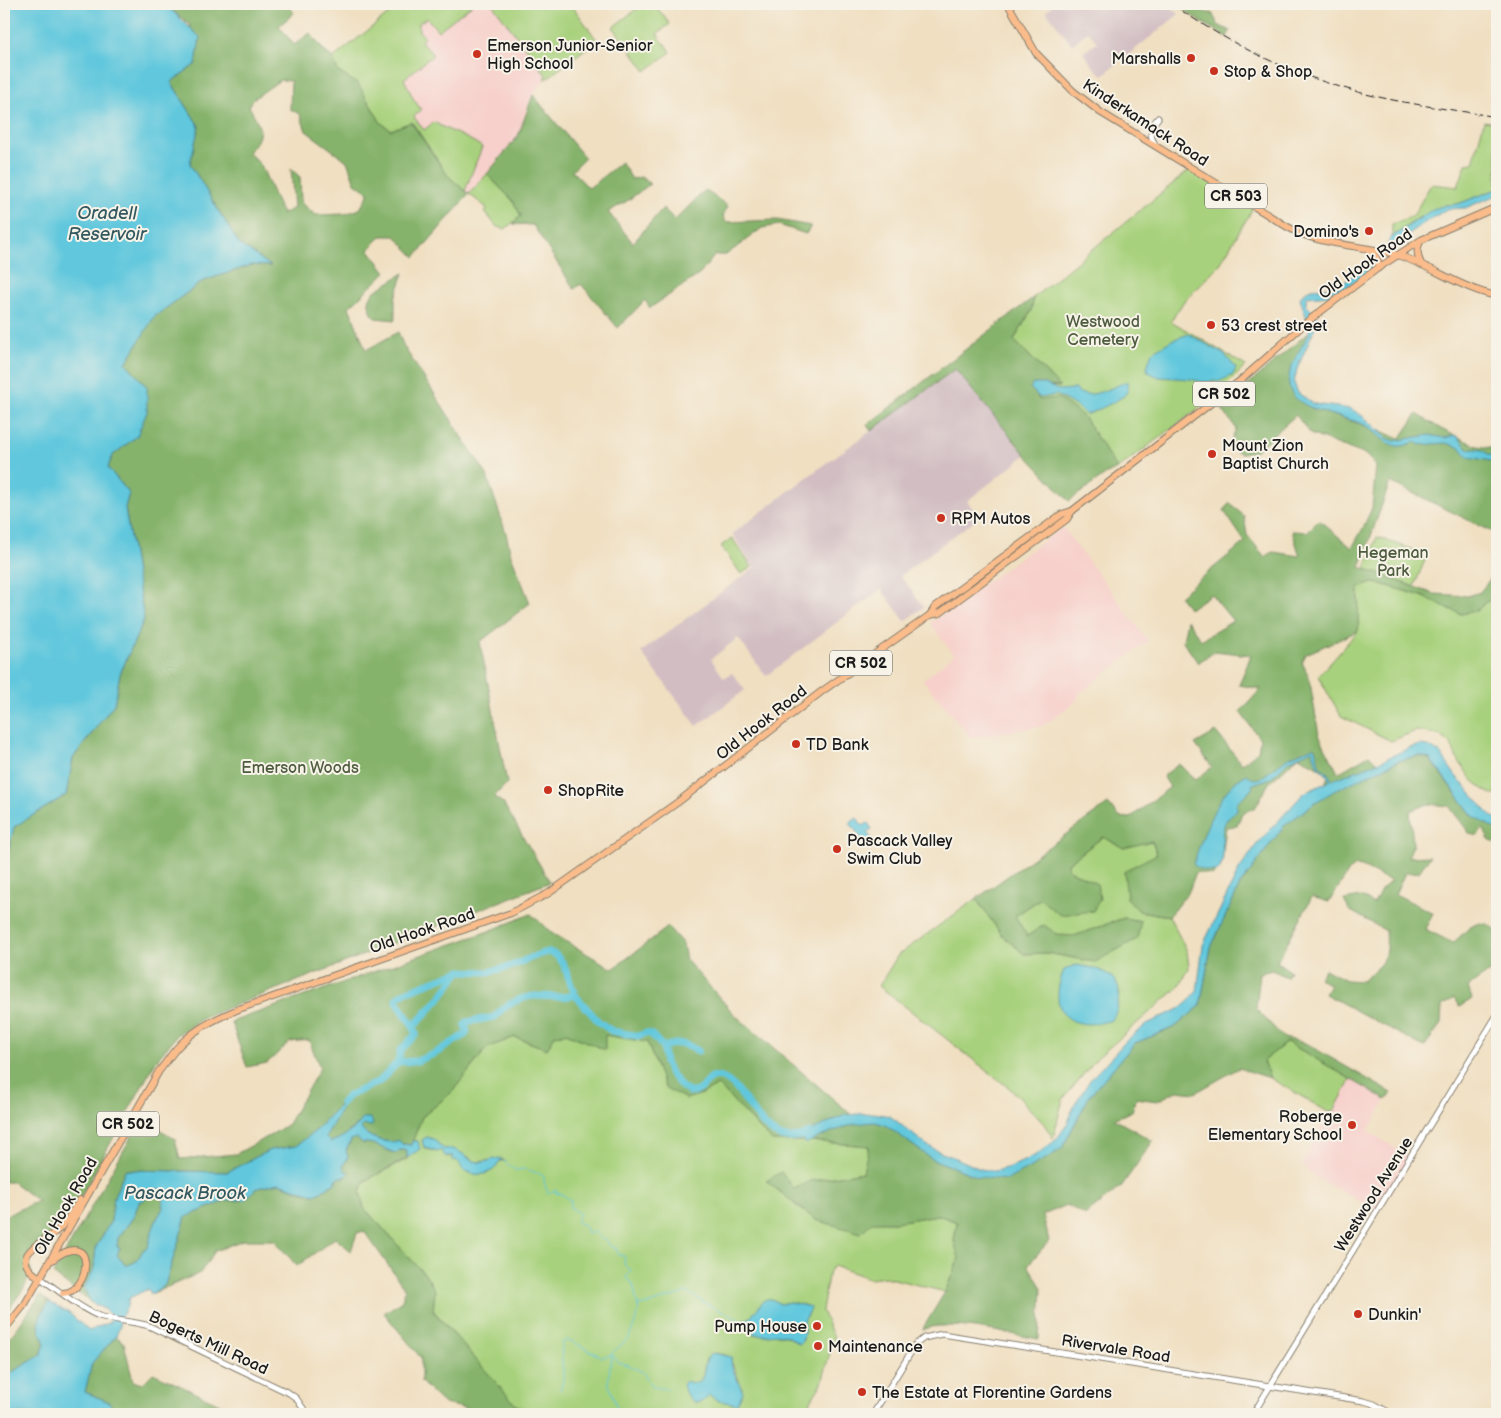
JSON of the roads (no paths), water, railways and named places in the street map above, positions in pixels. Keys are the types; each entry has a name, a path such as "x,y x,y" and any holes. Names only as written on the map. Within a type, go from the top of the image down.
{"main road":[{"name":"Kinderkamack Road","path":"1008,4 1034,50 1062,81 1095,108 1300,234 1319,241 1367,248 1396,255 1421,264 1474,290 1497,296"},
{"name":"Old Hook Road","path":"4,1330 25,1304 159,1071 177,1048 197,1031 217,1018 238,1009 510,913 527,906 552,891 693,792 821,692 930,615 935,607 995,562 1062,514 1072,511 1241,380 1317,314 1378,268 1421,240 1497,207"},
{"path":"1421,240 1417,253 1421,264"},
{"path":"1367,248 1376,255 1378,268"},
{"path":"40,1278 29,1269 26,1262 27,1253 69,1218 82,1196 100,1173"},
{"path":"49,1262 64,1251 73,1250 80,1252 85,1258 86,1270 76,1288 69,1293 63,1293"}],"street":[{"path":"1156,146 1150,133 1158,118"},
{"name":"Westwood Avenue","path":"1253,1414 1497,1016"},
{"name":"Bogerts Mill Road","path":"40,1278 88,1310 110,1319 149,1326 281,1388 296,1398 307,1414"},
{"name":"Rivervale Road","path":"873,1414 913,1349 924,1338 936,1334 958,1335 1364,1401 1392,1414"}],"water":[{"name":"Oradell Reservoir","path":"4,4 165,4 200,37 196,64 171,82 199,126 190,164 239,244 271,266 252,265 203,281 154,317 126,363 147,387 147,412 137,436 112,456 108,468 129,493 125,508 144,619 120,674 114,704 73,758 66,795 14,827 4,870"},
{"path":"1497,189 1497,195 1465,208 1447,209 1392,246 1387,244 1392,237 1433,209 1458,204"},
{"path":"1370,265 1373,269 1341,291 1330,295 1306,297 1306,305 1319,318 1297,369 1294,383 1298,393 1314,404 1351,409 1364,417 1387,438 1394,441 1429,435 1445,438 1455,435 1470,449 1478,449 1489,455 1497,455 1497,462 1468,457 1461,448 1446,443 1420,445 1415,442 1401,446 1393,445 1368,427 1311,408 1293,395 1289,386 1290,373 1309,333 1300,298 1308,290 1340,285"},
{"path":"1189,334 1225,355 1236,368 1233,375 1218,382 1203,382 1190,379 1159,377 1148,372 1147,367 1152,352 1172,340"},
{"path":"1128,381 1128,389 1125,395 1086,415 1057,395 1040,398 1030,388 1033,384 1045,384 1058,390 1075,389 1080,393 1093,394"},
{"path":"1420,745 1428,746 1440,753 1455,775 1491,816 1497,819 1497,830 1473,816 1430,759 1420,755 1398,761 1334,791 1314,803 1284,826 1240,885 1211,947 1200,1006 1175,1027 1135,1043 1090,1095 1062,1148 1051,1156 1007,1180 979,1177 932,1159 885,1125 875,1122 854,1124 805,1144 802,1135 845,1115 874,1113 890,1116 925,1144 980,1169 995,1171 1013,1166 1036,1155 1056,1140 1068,1123 1072,1109 1090,1080 1127,1040 1147,1024 1179,1009 1197,991 1203,945 1239,870 1257,844 1304,793 1330,781 1318,767 1312,750 1287,762 1271,778 1253,784 1252,789 1237,802 1237,810 1226,821 1223,833 1223,859 1218,871 1204,870 1193,864 1207,826 1219,801 1227,790 1247,774 1253,779 1261,778 1287,758 1313,747 1315,748 1320,767 1327,772 1332,780"},
{"path":"857,818 863,826 868,823 872,829 867,832 873,841 866,845 850,823"},
{"path":"1076,965 1104,972 1116,982 1119,989 1119,997 1112,1020 1084,1024 1066,1016 1060,1008 1058,997 1059,985 1064,970"},
{"path":"348,1096 326,1137 331,1142 349,1133 363,1118 370,1118 373,1123 372,1126 364,1125 361,1128 368,1135 390,1142 399,1140 402,1144 411,1145 412,1141 418,1141 420,1149 407,1158 407,1150 400,1150 396,1153 391,1152 372,1144 363,1143 356,1138 351,1140 346,1150 348,1157 343,1166 345,1171 349,1172 346,1177 335,1180 336,1183 320,1193 313,1194 278,1183 255,1189 245,1200 227,1200 186,1217 165,1285 151,1294 148,1289 129,1298 126,1310 120,1319 120,1326 116,1336 92,1363 85,1392 109,1402 116,1414 4,1414 4,1377 41,1355 45,1344 39,1322 49,1302 69,1313 89,1331 110,1322 110,1315 104,1309 90,1302 84,1288 94,1269 96,1247 111,1221 114,1197 125,1170 227,1172 270,1150 296,1146 315,1131","holes":["152,1189 161,1189 164,1208 156,1221 148,1248 143,1250 137,1261 126,1266 117,1255 120,1248 117,1247 118,1238 134,1216 139,1202 144,1200"]},
{"path":"427,1137 433,1139 444,1149 455,1150 474,1161 483,1162 499,1158 506,1162 501,1160 493,1170 485,1174 470,1173 462,1169 458,1162 453,1160 453,1156 445,1156 441,1150 437,1152 424,1147 422,1140"},
{"path":"772,1299 780,1304 790,1302 810,1307 804,1322 804,1335 800,1344 783,1335 757,1335 748,1330 743,1324 742,1321 750,1318 763,1301"},
{"path":"714,1353 731,1357 732,1367 743,1392 737,1404 719,1401 709,1395 703,1401 697,1403 691,1400 685,1392 683,1383 686,1381 699,1382 702,1378 706,1361"}],"waterway":[{"name":"Pascack Brook","path":"342,1103 348,1096 380,1081 398,1062 400,1051 416,1034 396,999 405,992 460,971 488,972 509,967 549,952 556,955 563,963 575,995 599,1022 612,1031 638,1036 646,1033 652,1035 663,1047 665,1063 670,1073 689,1092 701,1089 712,1077 724,1079 735,1087 765,1126 777,1135 791,1138 809,1133"},
{"name":"Pascack Brook","path":"414,1026 439,999 459,972"},
{"name":"Pascack Brook","path":"398,1062 417,1061 436,1053 466,1034 465,1025 467,1022 495,1017 503,1009 519,1000 531,996 559,997 575,995"},
{"path":"663,1047 681,1044 698,1051"},
{"path":"504,1161 515,1170 526,1169 542,1175 548,1193 556,1190 556,1193 564,1195 571,1201 570,1207 580,1214 577,1222 584,1226 587,1233 591,1234 592,1231 600,1238 606,1239 610,1246 616,1248 619,1256 625,1257 624,1264 631,1270 626,1278 633,1284 639,1312 629,1338 612,1353 608,1382 619,1414"},
{"path":"638,1306 687,1292 742,1321"},
{"path":"560,1390 563,1378 563,1342 571,1341 602,1357 611,1355"},
{"path":"612,1355 618,1362 629,1365 644,1373 652,1387 668,1389"}],"railway":[{"path":"1172,4 1238,45 1284,67 1333,85 1410,103 1497,117"}],"place":[{"name":"Emerson Junior-Senior High School","path":"477,54"},
{"name":"Marshalls","path":"1191,58"},
{"name":"Stop & Shop","path":"1214,71"},
{"name":"Domino's","path":"1369,231"},
{"name":"53 crest street","path":"1211,325"},
{"name":"Mount Zion Baptist Church","path":"1212,454"},
{"name":"RPM Autos","path":"941,518"},
{"name":"TD Bank","path":"796,744"},
{"name":"ShopRite","path":"548,790"},
{"name":"Pascack Valley Swim Club","path":"837,849"},
{"name":"Roberge Elementary School","path":"1352,1125"},
{"name":"Dunkin'","path":"1358,1314"},
{"name":"Pump House","path":"817,1326"},
{"name":"Maintenance","path":"818,1346"},
{"name":"The Estate at Florentine Gardens","path":"862,1392"}],"park label":[{"name":"Westwood Cemetery","path":"1103,330"},
{"name":"Hegeman Park","path":"1393,561"},
{"name":"Emerson Woods","path":"300,767"}]}
